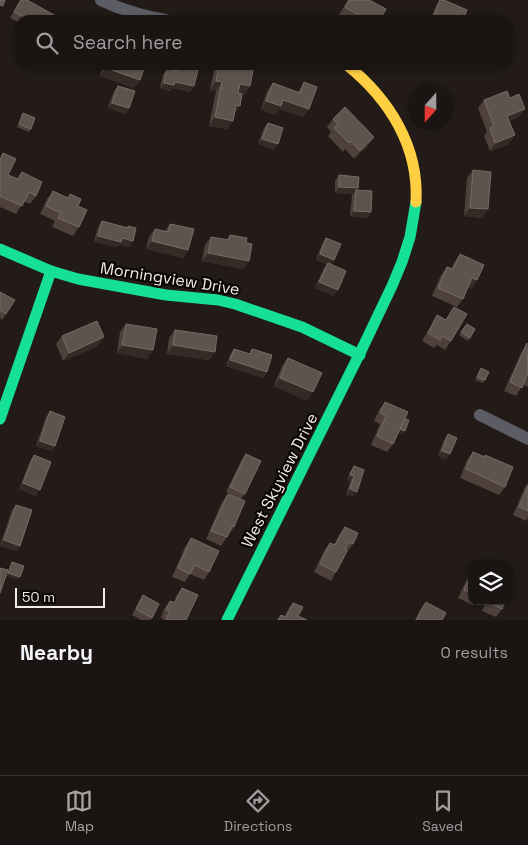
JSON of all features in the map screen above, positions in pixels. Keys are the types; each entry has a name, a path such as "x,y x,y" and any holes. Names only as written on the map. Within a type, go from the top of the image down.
{"street":[{"path":"101,0 118,8 141,15"},
{"name":"West Skyview Drive","path":"227,620 360,354 403,262 410,241 416,181 409,149 388,106 371,84 354,70"},
{"name":"Morningview Drive","path":"0,250 51,271 99,283 166,295 218,300 235,304 302,327 360,354"},
{"path":"0,419 51,271"},
{"path":"480,415 528,439"}],"building":[{"path":"0,0 5,0 3,6 0,5"},
{"path":"21,0 27,0 54,15 20,15 14,12"},
{"path":"349,0 369,0 386,9 383,15 359,15 345,7"},
{"path":"440,0 467,10 465,15 434,15"},
{"path":"112,70 143,70 140,80"},
{"path":"167,70 198,70 194,86 175,82 174,85 164,83"},
{"path":"218,70 253,70 250,86 240,84 238,93 242,94 240,106 236,105 233,121 215,117 222,82 216,81"},
{"path":"304,82 317,87 309,109 283,100 281,106 266,101 273,83 300,93"},
{"path":"118,86 135,91 129,108 112,103"},
{"path":"507,91 510,98 519,94 525,109 507,116 515,135 495,143 490,128 494,126 484,100"},
{"path":"345,107 374,137 360,151 351,141 349,143 334,128 338,124 333,119"},
{"path":"23,113 35,118 31,129 19,124"},
{"path":"268,123 283,128 278,144 262,139"},
{"path":"3,153 16,159 8,175 18,179 22,172 42,182 36,196 29,192 22,206 0,196 0,160"},
{"path":"473,170 491,172 488,209 470,208"},
{"path":"339,175 359,177 358,188 339,187"},
{"path":"356,190 372,191 371,212 354,211"},
{"path":"53,191 68,198 70,194 81,199 78,206 87,210 79,227 58,218 61,213 46,206"},
{"path":"102,221 128,228 128,226 136,228 133,241 122,238 121,242 98,236"},
{"path":"170,224 194,229 188,250 152,241 155,229 168,232"},
{"path":"230,235 247,238 246,243 252,244 249,261 208,253 211,237 229,240"},
{"path":"326,238 341,244 334,260 320,254"},
{"path":"460,254 484,265 477,280 472,278 463,299 438,288 447,267 453,269"},
{"path":"328,263 346,271 338,290 319,282"},
{"path":"0,292 15,300 6,314 0,310"},
{"path":"454,307 467,314 451,341 442,336 440,340 428,333 437,315 446,320"},
{"path":"97,321 104,337 69,353 62,336"},
{"path":"126,324 157,329 153,350 122,345"},
{"path":"467,324 475,329 470,338 461,332"},
{"path":"175,330 217,336 215,352 173,345"},
{"path":"527,343 528,376 522,388 510,382"},
{"path":"234,349 250,354 252,349 272,355 267,372 230,360"},
{"path":"288,358 322,373 313,392 280,378"},
{"path":"481,368 489,372 485,380 477,377"},
{"path":"385,402 408,412 393,444 377,436 386,416 380,413"},
{"path":"50,411 65,417 55,446 40,441"},
{"path":"405,419 409,420 405,431 400,429"},
{"path":"448,434 457,438 450,454 442,451"},
{"path":"473,452 513,467 505,487 466,469"},
{"path":"246,454 261,461 245,494 230,487"},
{"path":"34,455 51,462 40,490 23,483"},
{"path":"354,466 364,470 357,492 350,489 354,476 350,475"},
{"path":"528,486 528,511 519,507"},
{"path":"228,494 245,501 234,527 232,526 227,537 211,531"},
{"path":"16,505 32,510 20,546 4,540"},
{"path":"345,527 358,533 353,544 349,542 345,549 347,551 336,572 320,564 330,543 335,545"},
{"path":"191,538 219,551 209,572 195,565 190,574 178,568"},
{"path":"12,562 24,566 20,577 8,573"},
{"path":"0,568 8,570 0,593"},
{"path":"468,582 468,592 464,590"},
{"path":"182,588 198,595 186,620 168,620 166,619 170,611 166,610 170,601 175,603"},
{"path":"143,595 159,604 152,618 136,609"},
{"path":"426,602 446,613 442,620 416,620"},
{"path":"293,603 303,607 298,616 307,620 278,620 281,615 286,617"},
{"path":"494,605 504,605 502,609"}],"traffic: fast":[{"path":"227,620 392,286 410,237 416,202"},
{"path":"0,249 51,271 78,279 166,295 218,300 235,304 302,327 360,355"},
{"path":"0,419 51,271"}],"traffic: slow":[{"path":"353,70 376,93 388,109 407,143 416,181 416,202"}]}
